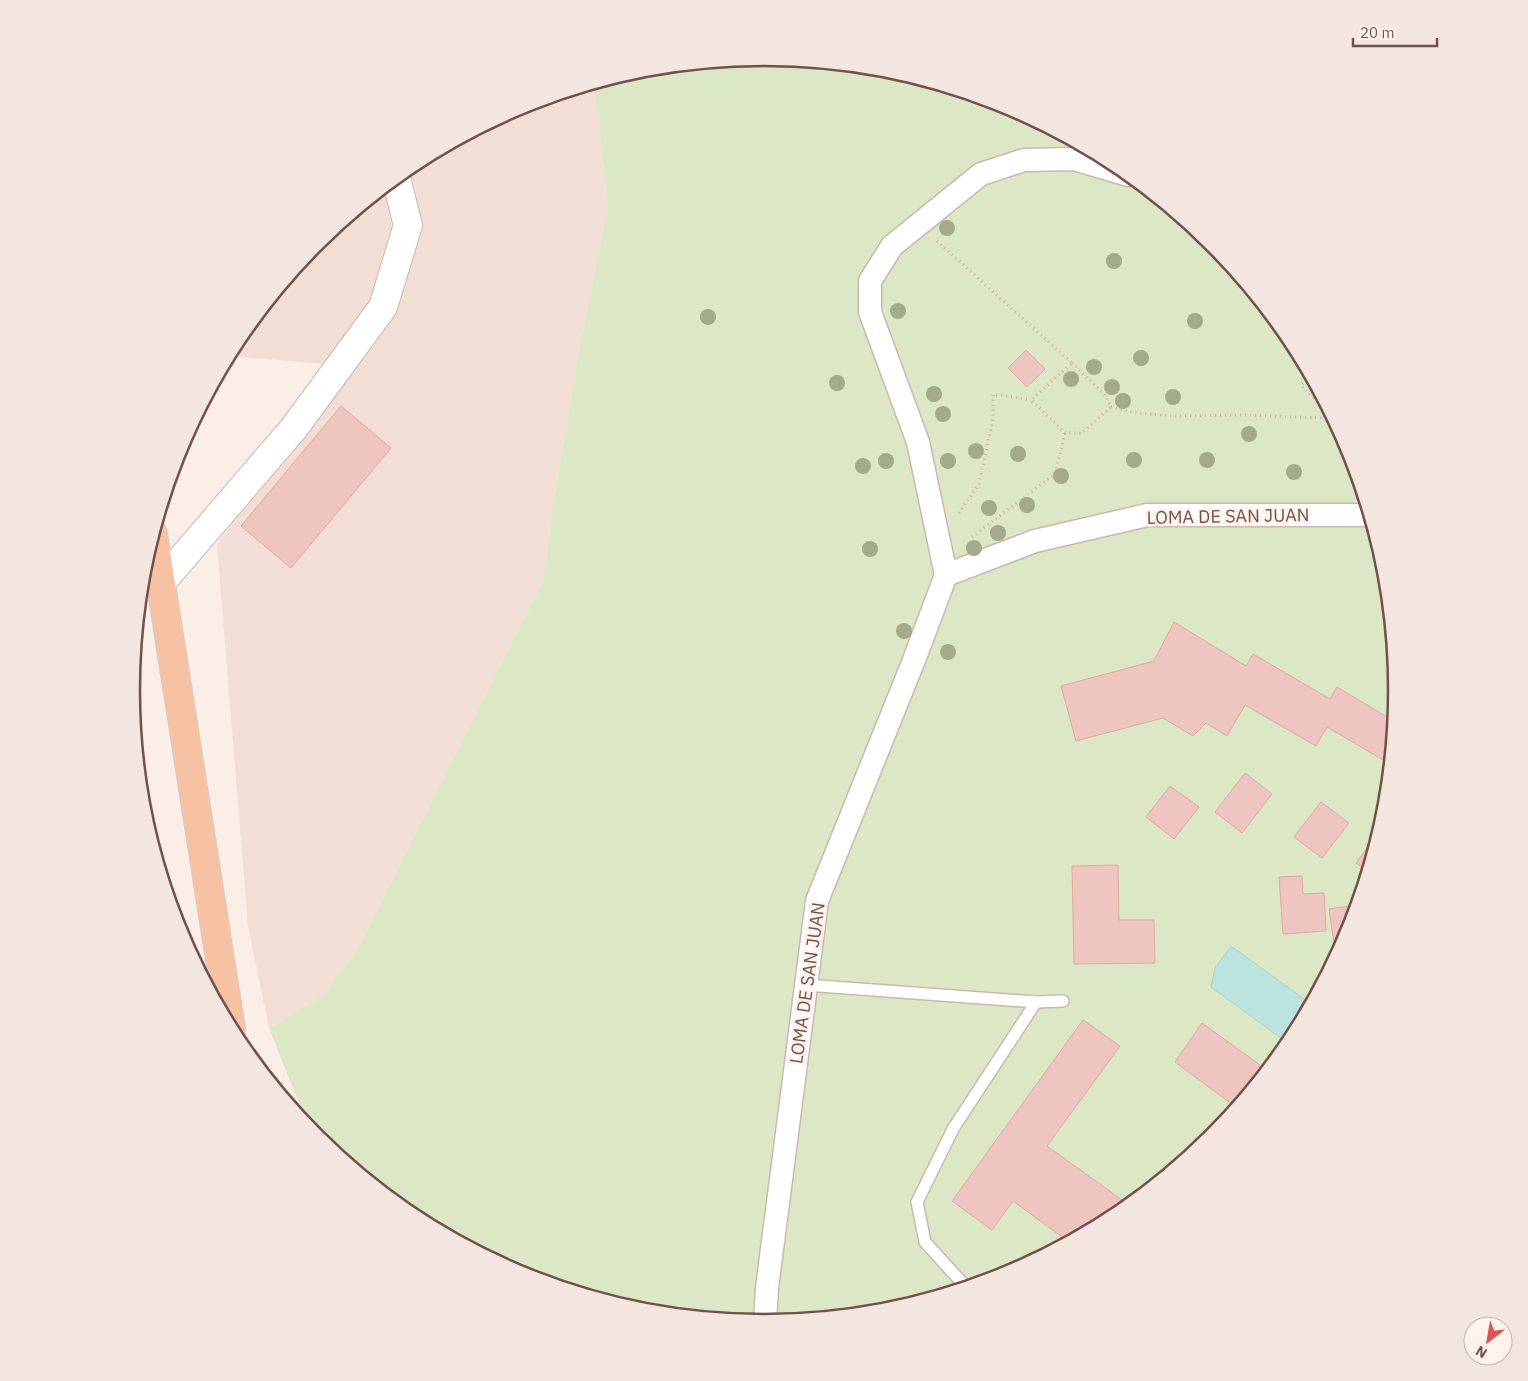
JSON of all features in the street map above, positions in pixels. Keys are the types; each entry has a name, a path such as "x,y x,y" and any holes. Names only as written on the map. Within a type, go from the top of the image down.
{"main road":[{"path":"156,553 228,1011"}],"street":[{"path":"946,575 918,442 870,312 870,281 892,246 981,174 1024,160 1074,159 1108,169"},
{"path":"160,584 294,428 383,307 408,225 398,185"},
{"name":"LOMA DE SAN JUAN","path":"766,1315 817,901 914,660 946,575 1035,541 1147,515 1363,515"}],"lane":[{"path":"806,985 1036,1002 1064,1001"},
{"path":"962,1283 924,1242 917,1202 953,1128 1036,1002"}],"path":[{"path":"919,224 1106,395 1111,407"},
{"path":"1031,400 1072,363"},
{"path":"1306,380 1301,385 1317,400"},
{"path":"958,515 980,484 993,419 993,394 1031,400 1065,433 1082,433 1111,407"},
{"path":"1111,407 1137,413 1173,416 1245,414 1326,418"},
{"path":"946,575 973,535 1055,474 1065,433"}],"shaded area":[{"path":"595,90 608,206 575,372 554,499 544,579 358,948 323,995 269,1028 248,926 217,545 339,365 237,357 269,310 295,279 352,221 384,195 417,171 488,131 563,99"}],"green space":[{"path":"764,66 805,68 886,78 965,99 1040,131 1111,171 1176,221 1205,249 1259,310 1305,378 1341,452 1355,490 1367,529 1383,609 1387,650 1387,731 1383,772 1367,852 1341,929 1324,967 1305,1003 1259,1071 1233,1102 1176,1160 1111,1210 1076,1231 1003,1267 965,1282 886,1303 805,1313 764,1315 723,1313 642,1303 563,1282 488,1250 452,1231 417,1210 352,1160 301,1108 269,1028 323,995 358,948 544,579 554,499 575,372 608,206 595,90 642,78 683,72"}],"water":[{"path":"1231,946 1306,1001 1282,1039 1211,987 1215,968"}],"building":[{"path":"1026,350 1045,369 1027,387 1008,368"},
{"path":"341,406 391,448 291,568 241,526"},
{"path":"1174,622 1246,666 1253,654 1330,699 1337,687 1387,717 1384,761 1327,727 1316,746 1245,705 1227,736 1206,723 1193,736 1163,718 1076,741 1061,686 1154,661"},
{"path":"1245,773 1272,794 1242,833 1215,812"},
{"path":"1170,786 1199,807 1174,839 1146,817"},
{"path":"1321,802 1349,823 1322,858 1294,837"},
{"path":"1368,847 1362,868 1356,863"},
{"path":"1118,865 1119,920 1154,920 1155,963 1074,964 1072,866"},
{"path":"1302,876 1303,894 1324,893 1326,931 1283,934 1279,877"},
{"path":"1349,906 1334,944 1329,909"},
{"path":"1083,1020 1120,1046 1047,1146 1123,1201 1063,1238 1013,1201 992,1230 952,1201"},
{"path":"1202,1023 1262,1067 1231,1104 1175,1062"}]}
